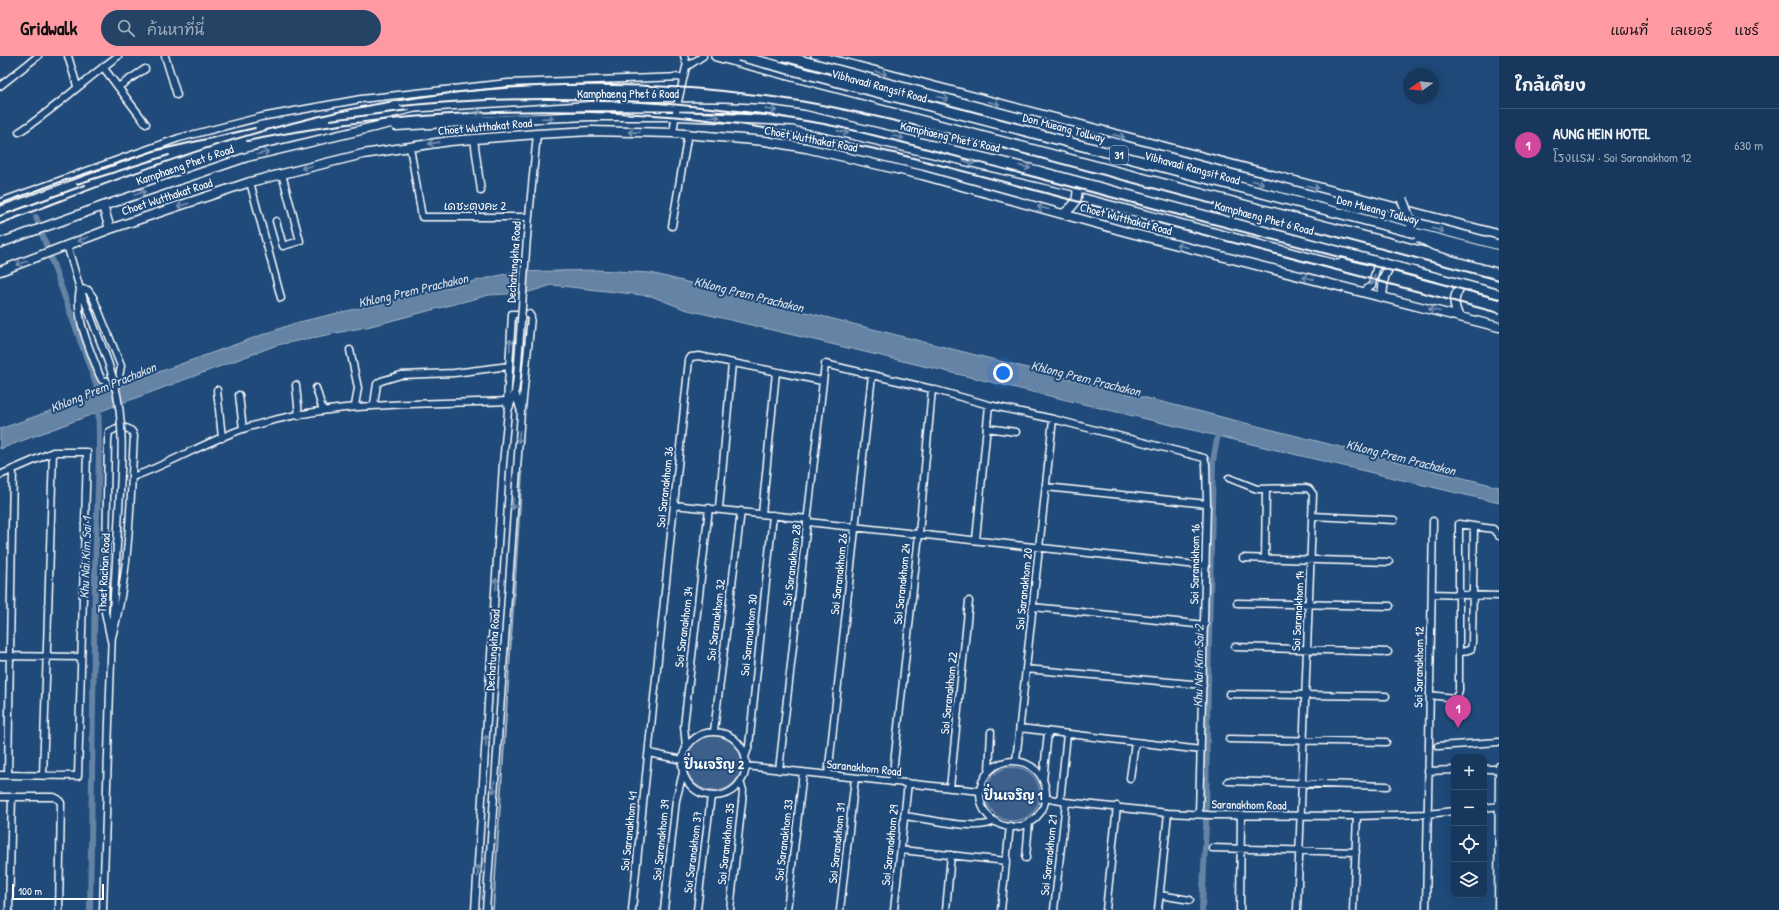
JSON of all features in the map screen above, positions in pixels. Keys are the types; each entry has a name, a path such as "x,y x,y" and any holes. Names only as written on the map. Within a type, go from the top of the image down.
{"highway":[{"name":"Vibhavadi Rangsit Road","path":"716,56 1499,262"},
{"name":"Don Mueang Tollway","path":"739,56 1499,255"},
{"name":"Don Mueang Tollway","path":"784,56 1499,245"},
{"name":"Vibhavadi Rangsit Road","path":"816,56 1499,235"},
{"path":"1402,199 1406,213 1420,238 1434,246 1499,262"}],"main road":[{"name":"Kamphaeng Phet 6 Road","path":"0,243 247,157 416,117 516,109 590,106 676,106 763,109 804,115 1040,171 1499,294"},
{"name":"Kamphaeng Phet 6 Road","path":"383,126 417,126 516,118 675,116 793,121 1077,187 1300,247 1389,267 1499,298"},
{"name":"Choet Wutthakat Road","path":"0,271 110,229 250,182 356,155 474,138 591,132 688,133 806,148 922,175 1127,232 1499,327"},
{"path":"1064,214 1076,203 1077,187"},
{"name":"Choet Wutthakat Road","path":"103,206 110,229"},
{"path":"1382,297 1384,277 1389,267"},
{"path":"1459,317 1454,307 1454,299 1460,287"}],"street":[{"path":"0,86 38,56"},
{"path":"68,56 77,86"},
{"path":"18,132 37,120 77,86 118,56"},
{"path":"165,56 177,95"},
{"path":"684,56 686,66 703,56"},
{"name":"Kamphaeng Phet 6 Road","path":"673,133 676,106 686,66"},
{"path":"103,67 146,124"},
{"path":"118,87 145,69"},
{"path":"0,202 179,138 261,117 361,99 508,83 683,76"},
{"path":"672,226 688,133"},
{"name":"Dechatungkha Road","path":"475,910 508,412 515,392 517,377 528,217 537,134"},
{"path":"474,138 481,191"},
{"name":"เดชะตุงคะ 2","path":"410,147 422,217 528,217"},
{"path":"276,221 283,246 300,241 282,174"},
{"path":"250,182 280,298"},
{"name":"Thoet Rachan Road","path":"67,245 80,289 90,312 114,381 120,413 121,456 111,641 103,910"},
{"path":"1363,292 1372,285 1377,265"},
{"path":"80,289 88,290 93,297 121,366 119,377 102,380 99,374 77,303 80,289"},
{"path":"508,412 508,366 512,314 529,314 531,317 521,412"},
{"path":"350,350 358,388 355,406"},
{"name":"Soi Saranakhom 36","path":"649,753 689,360 691,357 699,356 822,382"},
{"path":"719,508 732,363"},
{"name":"Soi Saranakhom 28","path":"779,770 825,364 872,375"},
{"path":"374,404 378,384 381,381 401,375 454,373 508,366"},
{"path":"762,514 776,372"},
{"path":"872,375 932,389 989,405 1053,419"},
{"name":"Soi Saranakhom 26","path":"828,775 872,375"},
{"path":"296,385 299,416"},
{"path":"316,388 323,411"},
{"name":"Soi Saranakhom 24","path":"892,782 919,534 932,389"},
{"path":"217,390 222,438"},
{"name":"Dechatungkha Road","path":"486,910 521,412 515,392"},
{"path":"239,395 243,430"},
{"path":"135,476 243,430 323,411 374,404 507,401"},
{"path":"976,540 989,405"},
{"name":"Soi Saranakhom 16","path":"1053,419 1204,458 1206,464 1207,504 1201,750 1201,814"},
{"name":"Soi Saranakhom 20","path":"1016,761 1053,419"},
{"path":"118,427 128,428 133,432 134,436 123,583 119,613 111,641 105,612 108,440 110,432 118,427"},
{"path":"987,428 1016,432"},
{"path":"43,776 53,452"},
{"path":"0,475 53,452 87,452 80,657 78,776 0,775"},
{"path":"8,775 13,469"},
{"name":"Soi Saranakhom 14","path":"1229,478 1248,487 1266,490 1309,489 1312,494 1311,561 1297,910"},
{"path":"1046,487 1207,504"},
{"path":"1265,558 1266,490"},
{"path":"674,505 719,508 855,527 1206,566"},
{"name":"Soi Saranakhom 34","path":"686,747 684,726 709,508"},
{"name":"Soi Saranakhom 32","path":"714,731 741,511"},
{"name":"Soi Saranakhom 30","path":"745,757 749,746 773,515"},
{"path":"1312,516 1394,520"},
{"name":"Soi Saranakhom 12","path":"1426,910 1433,521"},
{"path":"1430,695 1447,698 1457,696 1459,653 1459,524 1493,528 1499,536"},
{"path":"1459,653 1471,649 1474,526"},
{"path":"1243,558 1389,562"},
{"path":"1432,594 1499,596"},
{"name":"Soi Saranakhom 22","path":"950,788 969,601"},
{"path":"1237,603 1309,606 1390,606"},
{"path":"1033,607 1205,625"},
{"path":"1235,647 1388,652"},
{"path":"0,656 80,657"},
{"path":"1026,669 1203,685"},
{"path":"1229,694 1386,696"},
{"path":"1020,728 1201,750"},
{"path":"714,731 724,733 734,738 741,747 745,757 746,766 740,782 727,793 711,796 702,794 693,789 687,782 683,773 682,760 686,747 698,736 714,731"},
{"path":"989,771 991,732"},
{"path":"1043,781 1036,771 1027,764 1016,761 1006,761 997,765 989,771 983,780 980,791 983,808 994,821 1010,826 1020,826 1037,816 1045,798 1043,781 1048,732"},
{"name":"Soi Saranakhom 21","path":"1054,910 1067,734"},
{"path":"1229,739 1303,739 1386,742"},
{"path":"1130,778 1135,742"},
{"path":"1438,746 1499,742"},
{"path":"649,753 682,760"},
{"name":"Soi Saranakhom 41","path":"632,910 649,753"},
{"name":"Saranakhom Road","path":"746,766 980,791"},
{"path":"1487,769 1499,768 1498,910"},
{"path":"1428,771 1451,770"},
{"name":"Soi Saranakhom 33","path":"787,910 803,772"},
{"name":"Soi Saranakhom 39","path":"664,910 676,800 683,773"},
{"name":"Soi Saranakhom 31","path":"840,910 855,778"},
{"path":"1228,781 1387,786"},
{"name":"Soi Saranakhom 35","path":"730,910 743,790 740,782"},
{"name":"Soi Saranakhom 29","path":"894,910 908,783"},
{"name":"Soi Saranakhom 37","path":"697,910 711,796"},
{"path":"0,797 54,797 61,803 59,910"},
{"path":"10,910 12,797"},
{"name":"Saranakhom Road","path":"1045,798 1168,813 1209,815 1300,817 1428,814 1451,811"},
{"path":"482,806 493,807"},
{"path":"1106,910 1117,806"},
{"path":"1487,808 1499,806"},
{"path":"1158,910 1168,813"},
{"path":"1240,910 1241,815"},
{"path":"904,816 974,826 990,824 994,821"},
{"path":"1353,910 1357,816"},
{"path":"1026,858 1029,822"},
{"path":"1001,910 1010,826"},
{"path":"1212,848 1356,852"},
{"path":"901,850 1007,861"},
{"path":"946,910 951,855"},
{"path":"1160,895 1190,900"}],"shaded area":[{"path":"598,270 651,273 1499,487 1499,503 684,309 651,296 552,285 526,293 489,295 371,326 277,345 0,449 0,429 295,323 514,272"},
{"path":"714,735 725,737 734,743 740,752 742,763 740,774 734,783 725,789 714,791 703,789 694,783 688,774 686,763 688,752 694,743 703,737"},
{"path":"1013,767 1023,769 1032,775 1038,784 1040,794 1038,804 1032,813 1023,819 1013,821 1003,819 994,813 988,804 986,794 988,784 994,775 1003,769"}],"waterway":[{"name":"Khu Nai Kim Sai 1","path":"36,217 97,387 99,458 95,575 90,910"},
{"name":"Khu Nai Kim Sai 2","path":"1202,910 1206,825 1213,461 1219,428"},
{"path":"493,910 522,473"}],"railway":[{"path":"0,224 164,162 248,135 333,113 389,102 504,88 562,85 679,87 736,92 793,100 870,115 946,133 1499,280"},
{"path":"401,106 507,99 613,100 719,109 771,115 824,124 901,142 1499,299"},
{"path":"330,120 409,110"},
{"path":"247,141 354,123 408,117 463,114 518,112 627,113 736,123 817,137 898,154 1499,313"},
{"path":"0,204 63,181 154,151 255,128"},
{"path":"77,184 169,155"},
{"path":"0,216 85,185"}],"place":[{"name":"AUNG HEIN HOTEL","path":"1458,728"}],"district":[{"name":"ปิ่นเจริญ 2","path":"714,764"},
{"name":"ปิ่นเจริญ 1","path":"1013,795"}],"water label":[{"name":"Khlong Prem Prachakon","path":"413,290"},
{"name":"Khlong Prem Prachakon","path":"749,294"},
{"name":"Khlong Prem Prachakon","path":"1086,378"},
{"name":"Khlong Prem Prachakon","path":"103,387"},
{"name":"Khlong Prem Prachakon","path":"1401,457"}]}
